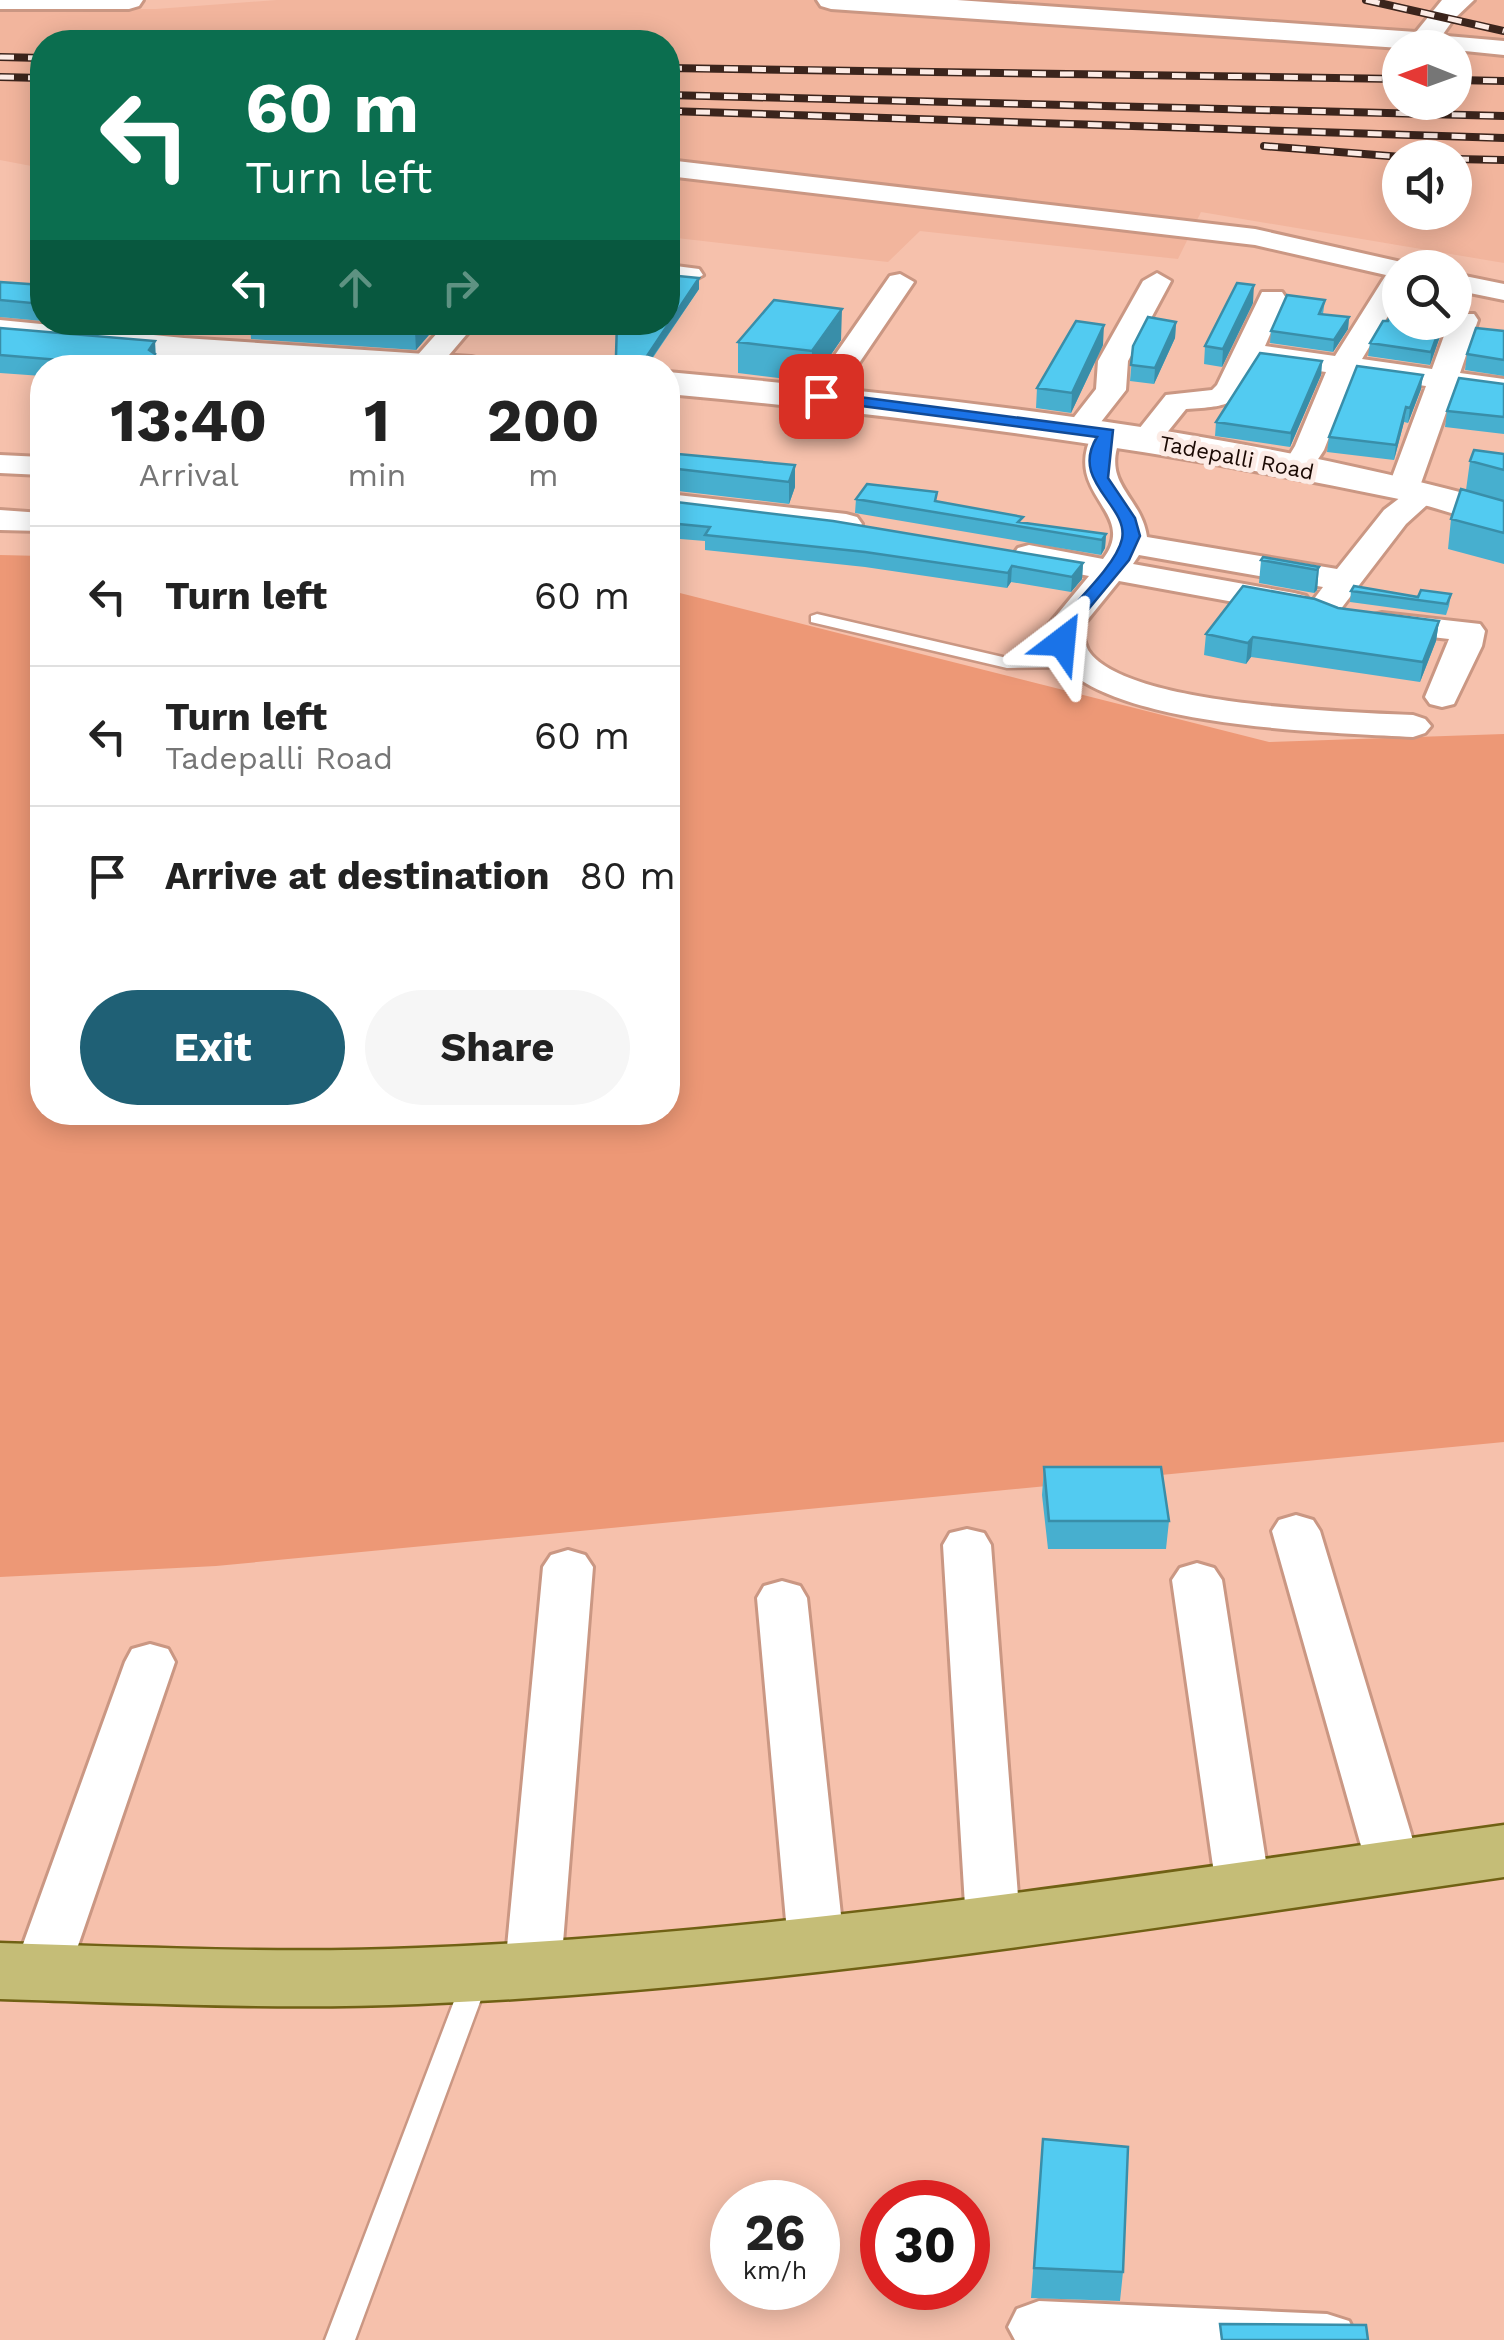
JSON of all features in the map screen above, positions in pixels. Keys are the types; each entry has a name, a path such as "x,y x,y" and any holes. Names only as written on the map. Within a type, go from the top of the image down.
{"main road":[{"path":"21,1972 282,1979 505,1971 993,1922 1504,1852"}],"street":[{"path":"0,0 129,0"},
{"path":"830,0 1382,38"},
{"path":"1432,30 1460,0"},
{"path":"1472,45 1504,48"},
{"path":"680,169 1254,237 1382,269"},
{"path":"1156,281 1113,361 1111,390 1093,432 1100,444 1099,478 1132,531 1120,557 1063,628 1062,642 1074,662 1094,676 1159,699 1271,717 1414,726"},
{"path":"821,396 900,282"},
{"path":"1472,285 1504,292"},
{"path":"1146,440 1177,401 1220,398 1230,390 1272,298"},
{"path":"1296,469 1316,442 1318,420 1382,304"},
{"path":"0,332 157,355"},
{"path":"434,355 452,335"},
{"path":"1324,608 1413,492 1457,340"},
{"path":"1245,352 1504,388"},
{"name":"Tadepalli Road","path":"680,383 821,396 1146,440 1413,492 1504,516"},
{"path":"0,464 30,465"},
{"path":"680,504 766,512 881,530"},
{"path":"0,520 30,521"},
{"path":"992,549 1120,557 1347,580"},
{"path":"1120,557 1324,608 1336,615 1468,631 1466,646 1442,697"},
{"path":"1296,1532 1394,1867"},
{"path":"967,1545 993,1922"},
{"path":"505,1971 568,1567"},
{"path":"1197,1580 1243,1887"},
{"path":"782,1598 816,1942"},
{"path":"21,1972 150,1662"},
{"path":"1039,2327 1327,2340"}],"lane":[{"path":"817,618 1008,663 1074,662"},
{"path":"340,2340 505,1971"}],"shaded area":[{"path":"277,0 1504,0 1504,263 1472,258 1472,250 1427,250 1201,212 1178,259 920,231 888,262 680,238 680,30 30,30 30,166 0,160 0,9 156,9"},
{"path":"0,555 30,556 30,1125 680,1125 680,593 1269,742 1504,734 1504,1442 216,1566 0,1577"}],"building":[{"path":"680,276 699,278 680,306"},
{"path":"0,282 30,284 30,303 0,300"},
{"path":"1237,283 1254,285 1223,349 1205,346"},
{"path":"1287,295 1325,300 1319,314 1349,317 1334,340 1271,331"},
{"path":"774,300 842,309 812,351 738,342"},
{"path":"1148,317 1176,322 1155,368 1131,365 1133,346"},
{"path":"1076,321 1104,325 1072,393 1037,388"},
{"path":"1382,323 1382,340 1435,340 1431,352 1370,343"},
{"path":"0,328 30,331 30,335 155,341 149,350 154,355 0,355"},
{"path":"1476,328 1504,331 1504,360 1467,354"},
{"path":"617,335 661,335 648,355 616,355"},
{"path":"1260,353 1322,361 1291,433 1216,422"},
{"path":"1357,366 1423,375 1410,408 1406,407 1396,445 1329,437"},
{"path":"1459,378 1504,384 1504,417 1447,411"},
{"path":"1474,450 1504,454 1504,470 1470,461"},
{"path":"680,454 795,465 789,482 680,469"},
{"path":"867,484 937,492 935,501 1023,517 1018,522 1106,534 1102,540 856,499"},
{"path":"1461,489 1504,501 1504,533 1451,519"},
{"path":"680,502 833,521 1083,563 1072,577 1012,566 1008,573 865,552 705,535 710,527 680,524"},
{"path":"1263,557 1319,567 1317,570 1261,560"},
{"path":"1243,586 1315,599 1338,608 1439,621 1423,662 1253,637 1248,643 1206,634"},
{"path":"1354,586 1418,597 1421,590 1451,594 1447,604 1351,591"},
{"path":"1044,1467 1161,1467 1169,1521 1049,1521"},
{"path":"1043,2139 1128,2147 1123,2272 1034,2268"},
{"path":"1220,2324 1366,2325 1368,2340 1222,2340"}],"railway":[{"path":"1366,0 1504,31"},
{"path":"0,57 30,58"},
{"path":"680,68 1382,79"},
{"path":"0,77 30,78"},
{"path":"1472,80 1504,81"},
{"path":"680,95 1504,116"},
{"path":"680,111 1504,138"},
{"path":"1264,146 1382,155"},
{"path":"1472,159 1504,160"}],"route":[{"path":"821,396 1107,434 1100,444 1099,478 1126,518 1132,536 1123,556 1063,628 1062,642"}]}
